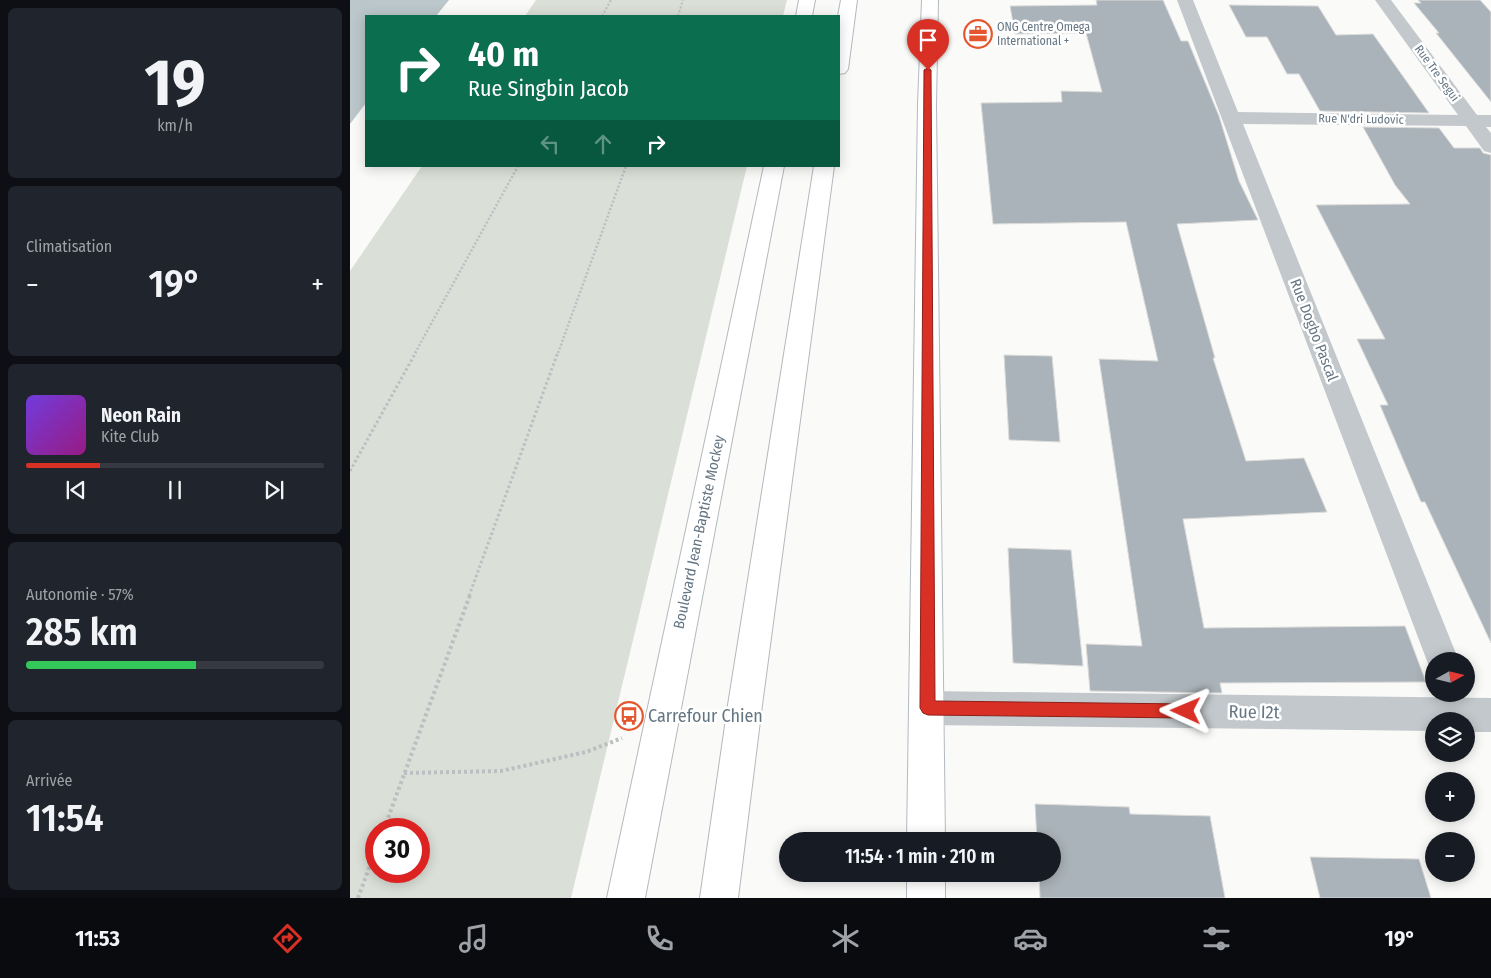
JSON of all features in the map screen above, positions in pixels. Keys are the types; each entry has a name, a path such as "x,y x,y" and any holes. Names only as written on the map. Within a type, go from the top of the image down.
{"main road":[{"path":"804,15 807,0"},
{"path":"840,61 848,0"},
{"path":"926,832 928,708 927,105 930,0"},
{"name":"Boulevard Jean-Baptiste Mockey","path":"626,898 774,167"},
{"path":"719,898 744,705 824,167"},
{"path":"926,882 926,898"}],"street":[{"name":"Rue Dogbo Pascal","path":"1185,0 1440,652"},
{"name":"Rue Tre Segui","path":"1383,0 1482,121 1491,147"},
{"name":"Rue N'dri Ludovic","path":"1232,118 1482,121"},
{"name":"Rue I2t","path":"928,708 1470,708"}],"path":[{"path":"603,15 611,0"},
{"path":"678,15 683,0"},
{"path":"350,471 517,167"},
{"path":"388,818 626,167"},
{"path":"404,773 501,771 586,752 660,724"},
{"path":"358,898 365,879"}],"shaded area":[{"path":"350,0 449,0 437,15 365,15 365,104 350,124"},
{"path":"536,0 787,0 783,15 526,15"},
{"path":"421,167 747,167 571,898 350,898 350,271"}],"building":[{"path":"1096,0 1163,0 1181,41 1188,41 1219,116 1239,181 1258,220 1177,224 1215,358 1213,358 1246,461 1304,458 1327,512 1183,519 1204,628 1405,626 1425,682 1220,683 1222,693 1090,691 1086,644 1142,646 1099,359 1158,361 1126,222 993,224 981,103 1062,102 1061,91 1102,92 1086,33 1015,34 1010,6 1097,5"},
{"path":"1418,0 1480,0 1491,12 1491,102 1414,3 1421,3"},
{"path":"1229,5 1318,6 1336,35 1373,34 1429,113 1320,111 1299,74 1287,74 1267,37 1246,37"},
{"path":"1363,127 1439,128 1454,148 1480,148 1483,153 1491,155 1491,643 1425,502 1421,502 1380,405 1388,405 1357,339 1385,339 1316,205 1410,204 1395,185"},
{"path":"1004,355 1052,356 1060,442 1009,440"},
{"path":"1008,548 1071,550 1083,666 1013,663"},
{"path":"1035,804 1129,807 1130,814 1210,816 1225,898 1040,898 1039,882 1061,882 1061,832 1037,832"},
{"path":"1310,857 1419,859 1431,898 1320,898"}],"place":[{"name":"ONG Centre Omega International +","path":"978,34"},
{"name":"Carrefour Chien","path":"629,716"}],"route":[{"path":"928,70 928,708 1186,711"}]}
